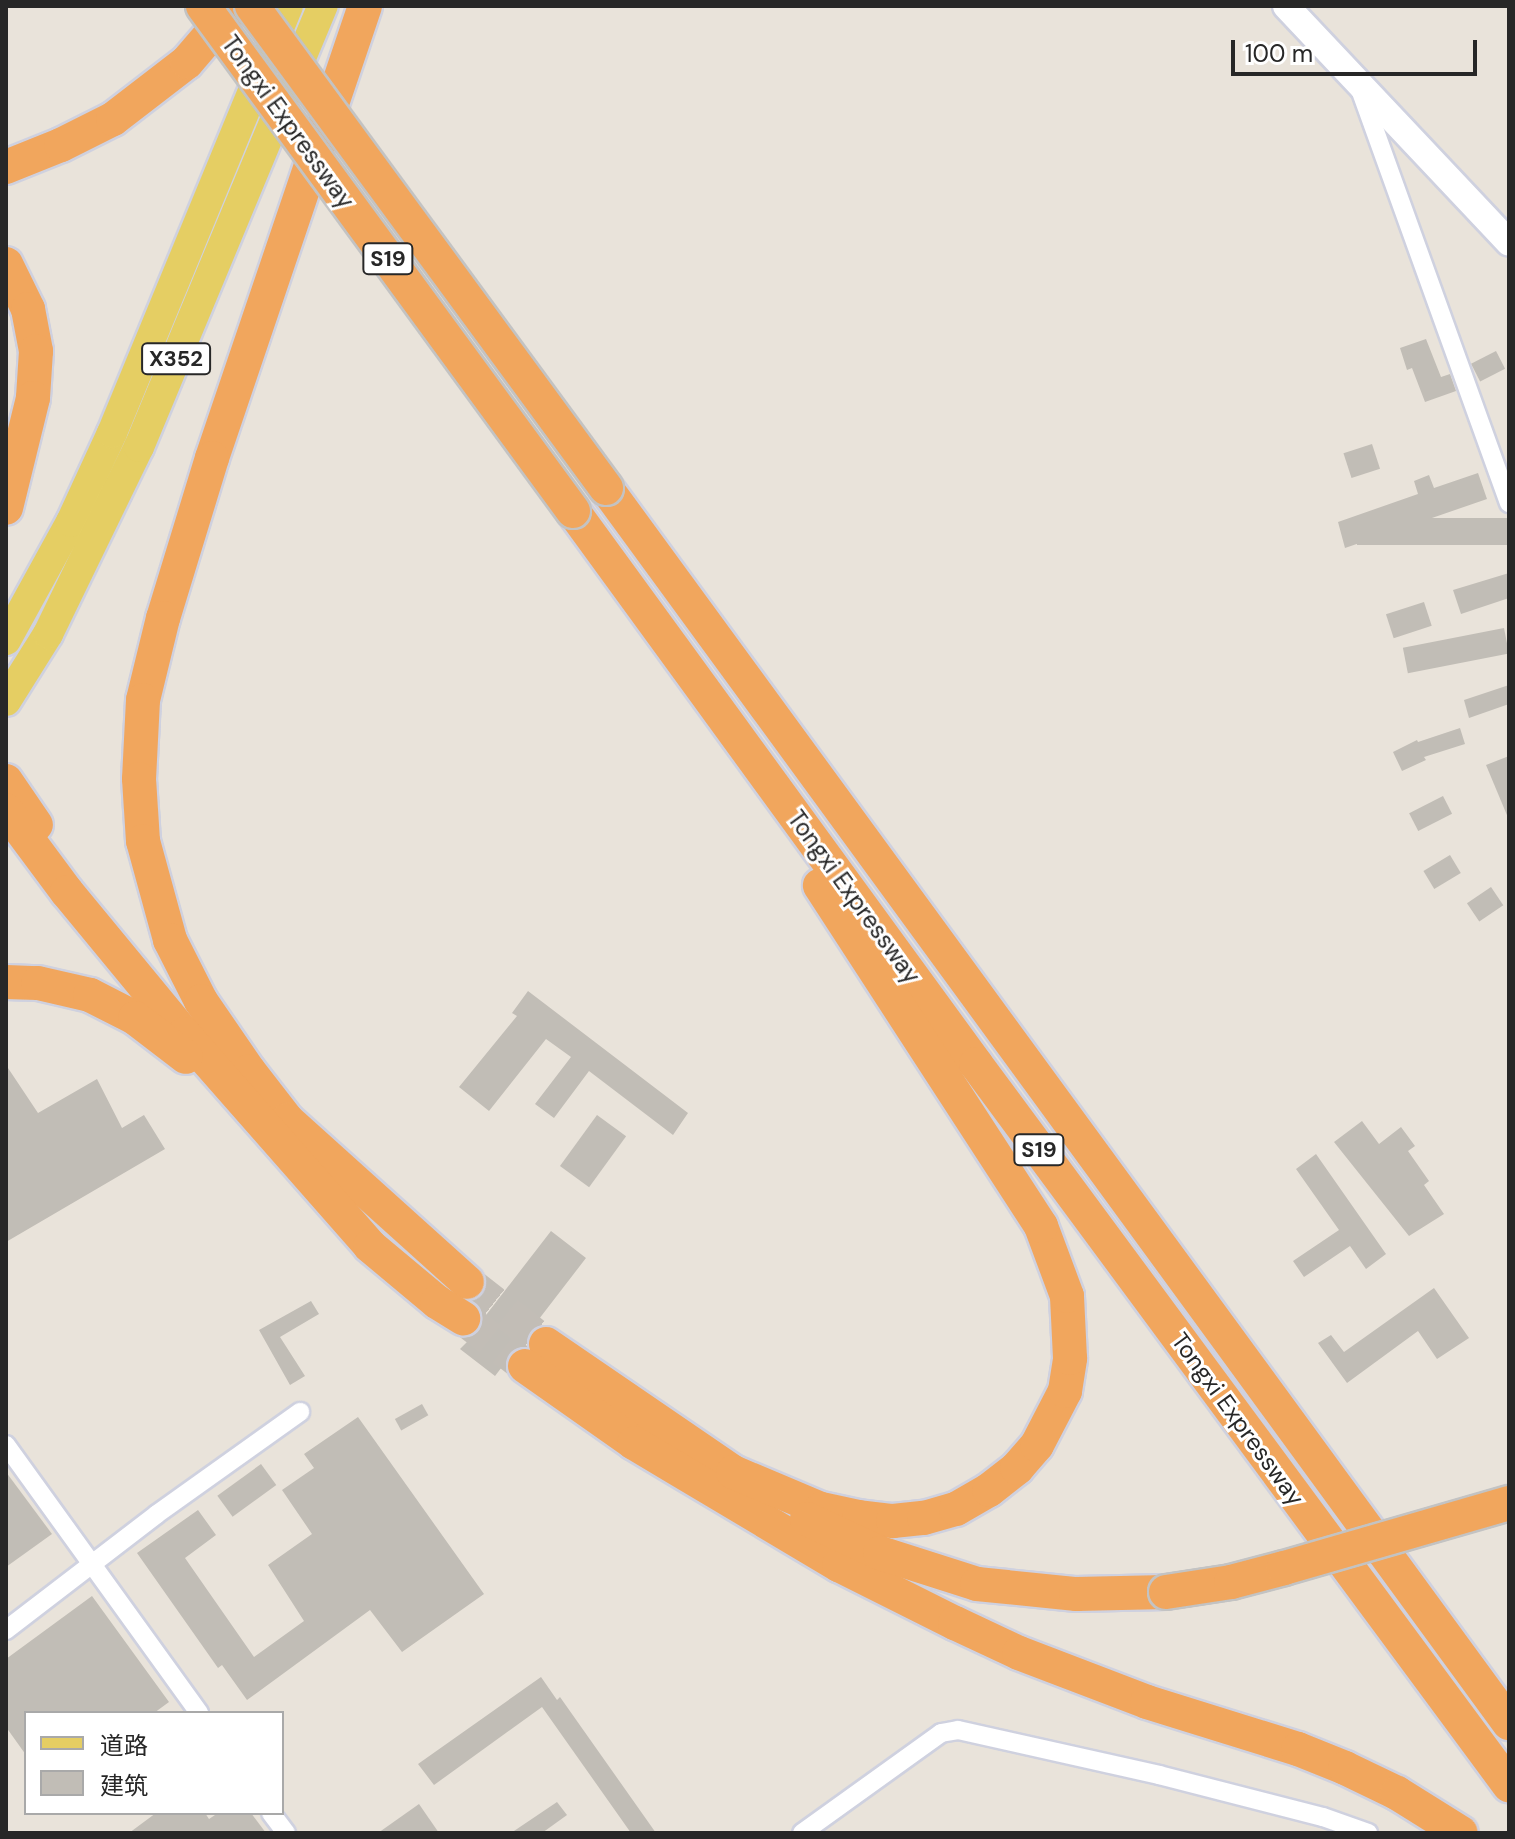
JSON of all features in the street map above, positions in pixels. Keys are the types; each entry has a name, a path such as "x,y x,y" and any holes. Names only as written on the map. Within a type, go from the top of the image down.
{"highway":[{"name":"Tongxi Expressway","path":"203,6 1509,1785"},
{"path":"6,167 61,145 113,119 187,62 235,6"},
{"name":"Tongxi Expressway","path":"252,6 1509,1723"},
{"path":"282,1130 201,1001 170,940 143,841 139,779 143,700 163,618 212,458 365,6"},
{"path":"6,264 28,309 36,351 33,398 6,508"},
{"path":"665,638 884,987 1041,1226 1067,1296 1071,1330 1065,1391 1037,1445 999,1483 956,1509 924,1518 893,1521 821,1509 733,1487"},
{"path":"6,781 123,949"},
{"path":"6,810 282,1130 370,1246 437,1302 463,1318"},
{"path":"6,982 38,983 90,995 135,1018 282,1130 467,1282"},
{"path":"1168,1258 1509,1684"},
{"path":"535,1355 634,1443 792,1511 880,1553 977,1584 1076,1594 1212,1601 1311,1578 1509,1521"},
{"path":"733,1487 839,1565 1019,1653 1147,1702 1298,1749 1345,1768 1397,1793 1461,1833"},
{"path":"1167,1599 1509,1503"}],"main road":[{"name":"X352","path":"6,640 71,522 112,433 288,6"},
{"name":"X352","path":"6,701 48,634 133,460 323,6"}],"street":[{"path":"1286,6 1509,243"},
{"path":"1358,82 1509,503"},
{"path":"6,1630 300,1412"},
{"path":"6,1445 198,1711"},
{"path":"802,1833 941,1733 958,1730 1159,1775 1323,1817 1368,1833"},
{"path":"272,1815 286,1833"}],"building":[{"path":"1426,339 1441,377 1450,374 1456,391 1425,402 1412,368 1407,370 1400,348"},
{"path":"1496,351 1505,369 1480,382 1471,364"},
{"path":"1372,444 1380,469 1352,478 1343,453"},
{"path":"1478,473 1487,499 1345,548 1338,522 1418,494 1414,481 1429,475 1434,488"},
{"path":"1357,518 1509,518 1509,545 1357,545"},
{"path":"1509,573 1509,598 1461,614 1453,590"},
{"path":"1424,602 1432,626 1394,638 1386,614"},
{"path":"1504,628 1509,654 1408,673 1403,648"},
{"path":"1509,685 1509,704 1469,718 1464,700"},
{"path":"1460,728 1465,744 1424,757 1426,760 1402,771 1393,752 1417,740"},
{"path":"1509,756 1509,820 1486,765"},
{"path":"1443,796 1452,814 1418,831 1409,813"},
{"path":"1450,855 1461,873 1434,889 1423,871"},
{"path":"1491,887 1503,905 1479,921 1467,903"},
{"path":"528,991 688,1113 673,1135 589,1071 554,1118 535,1104 571,1057 546,1039 489,1111 459,1087 517,1016 512,1013"},
{"path":"6,1065 38,1113 97,1079 122,1128 144,1115 165,1149 6,1242"},
{"path":"597,1115 626,1136 589,1187 560,1166"},
{"path":"1362,1121 1379,1144 1401,1127 1415,1146 1408,1151 1429,1181 1424,1185 1444,1214 1409,1236 1334,1142"},
{"path":"1316,1154 1386,1254 1366,1269 1350,1246 1304,1277 1293,1261 1339,1230 1296,1169"},
{"path":"551,1231 586,1258 495,1376 460,1349 480,1329 483,1319"},
{"path":"1434,1288 1469,1338 1437,1359 1418,1331 1347,1383 1318,1343 1331,1335 1344,1352"},
{"path":"311,1301 319,1314 280,1337 305,1376 290,1385 259,1330"},
{"path":"422,1404 428,1415 401,1430 395,1419"},
{"path":"358,1417 484,1594 402,1652 370,1610 247,1700 222,1665 218,1668 137,1553 198,1510 216,1535 185,1558 254,1657 304,1621 268,1565 312,1534 282,1490 314,1468 304,1454"},
{"path":"261,1464 276,1485 233,1517 217,1496"},
{"path":"6,1472 52,1534 6,1567"},
{"path":"92,1596 169,1702 157,1711 24,1711 24,1752 6,1727 6,1659"},
{"path":"541,1677 557,1700 560,1697 656,1833 631,1833 542,1707 434,1785 418,1764"},
{"path":"557,1802 567,1815 542,1833 511,1833"},
{"path":"419,1804 439,1833 378,1833"},
{"path":"153,1815 206,1815 209,1819 215,1815 252,1815 266,1833 129,1833"}],"tunnel":[{"path":"467,1282 546,1344"},
{"path":"463,1318 525,1366"}]}
